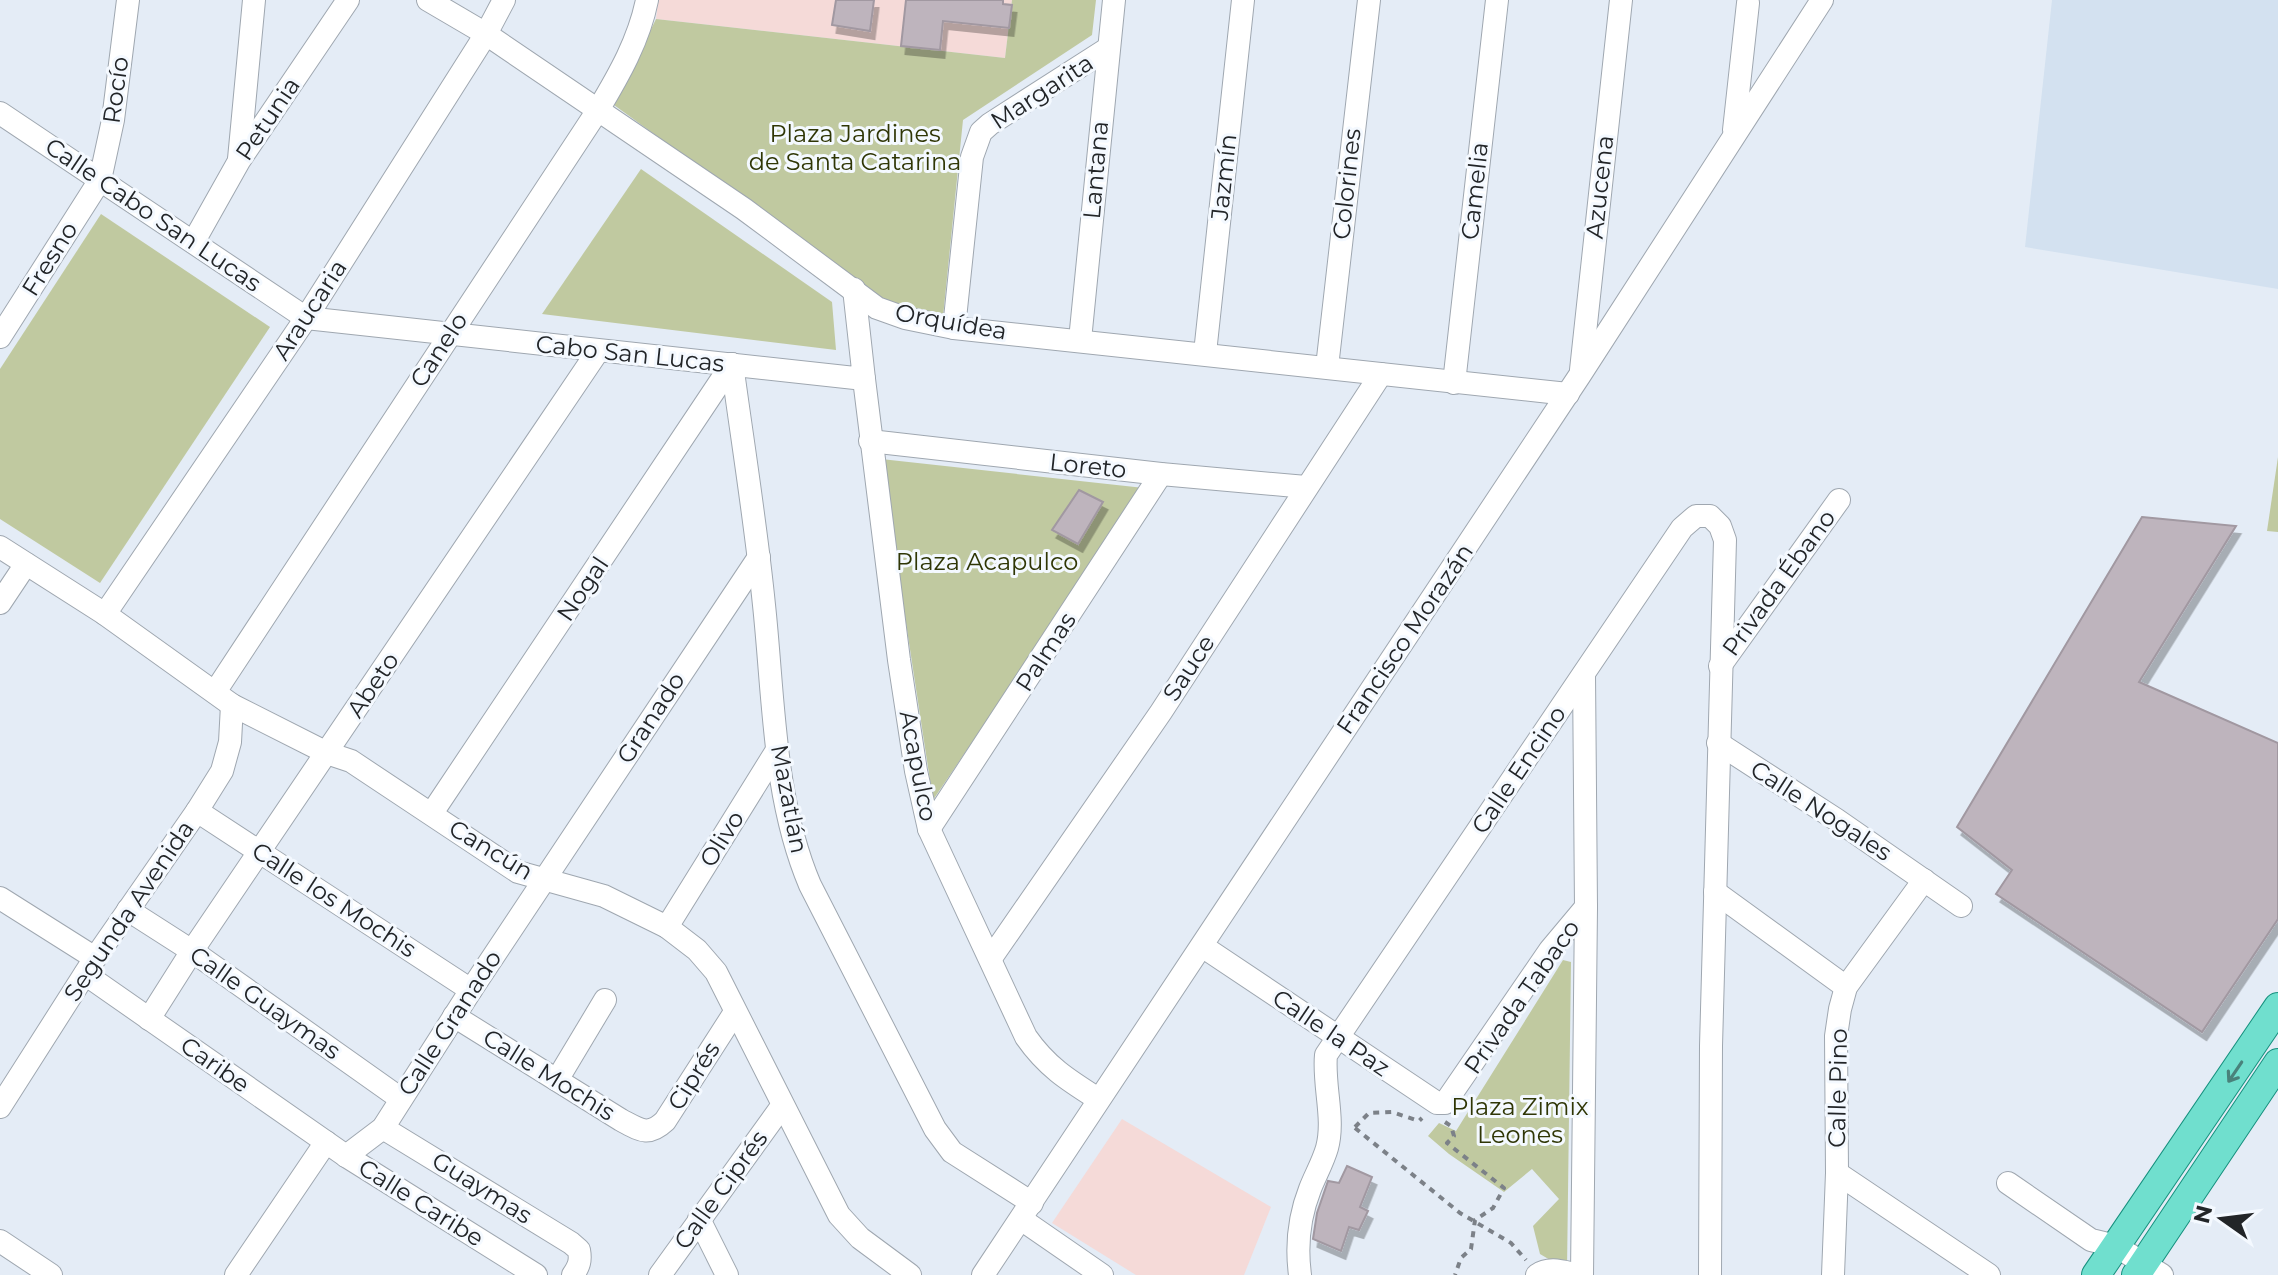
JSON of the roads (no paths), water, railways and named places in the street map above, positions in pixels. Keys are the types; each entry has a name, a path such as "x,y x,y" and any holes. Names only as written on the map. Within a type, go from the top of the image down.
{"main road":[{"path":"2104,1261 2278,1007"},
{"path":"2147,1271 2275,1076"}],"street":[{"name":"Rocío","path":"100,180 113,120 128,0"},
{"path":"239,161 254,0"},
{"name":"Petunia","path":"194,241 239,161 348,0"},
{"name":"Orquídea","path":"428,0 486,34 744,209 877,308 905,318 954,328 1568,394"},
{"name":"Araucaria","path":"105,614 306,318 486,34 504,0"},
{"name":"Canelo","path":"224,698 449,334 598,110 623,67 647,0"},
{"name":"Lantana","path":"1080,340 1114,0"},
{"name":"Jazmín","path":"1205,353 1243,0"},
{"name":"Colorines","path":"1327,367 1369,0"},
{"name":"Camelia","path":"1454,383 1497,0"},
{"name":"Azucena","path":"1580,375 1621,0"},
{"name":"Francisco Morazán","path":"983,1275 1568,394 1822,0"},
{"path":"1734,135 1748,3"},
{"name":"Margarita","path":"954,328 972,157 981,132 1107,49"},
{"name":"Calle Cabo San Lucas","path":"0,113 306,318"},
{"name":"Fresno","path":"0,337 100,180"},
{"path":"854,289 864,379"},
{"name":"Cabo San Lucas","path":"306,318 864,379"},
{"name":"Abeto","path":"149,1019 598,351"},
{"name":"Mazatlán","path":"732,364 759,557 777,750 796,852 935,1129 952,1152 1102,1275"},
{"name":"Nogal","path":"432,813 732,364"},
{"name":"Sauce","path":"991,958 1161,712 1381,374"},
{"name":"Acapulco","path":"864,379 899,660 916,771 929,829 1026,1037 1041,1059 1062,1077 1098,1099"},
{"name":"Loreto","path":"870,441 1306,487"},
{"name":"Palmas","path":"929,829 1161,474"},
{"name":"Privada Ébano","path":"1720,666 1839,500"},
{"name":"Calle Encino","path":"1300,1275 1296,1246 1301,1221 1308,1192 1327,1147 1326,1055 1682,528 1696,516 1710,516 1720,526 1725,540 1720,666"},
{"name":"Cancún","path":"0,547 105,614 224,698 327,753 351,761 518,872 604,896 667,927 697,950 716,972 839,1215 860,1238 910,1275"},
{"name":"Granado","path":"544,881 759,557"},
{"path":"0,603 26,564"},
{"path":"1710,1275 1720,666"},
{"path":"1538,1273 1554,1269 1581,1275 1586,907 1584,674"},
{"name":"Segunda Avenida","path":"0,1107 90,966 222,771 230,742 224,698"},
{"name":"Calle Nogales","path":"1718,743 1961,906"},
{"name":"Olivo","path":"667,927 777,750"},
{"name":"Calle los Mochis","path":"197,811 471,990"},
{"name":"Calle Pino","path":"1833,1275 1837,1173 1836,1036 1846,987 1924,880"},
{"name":"Calle Granado","path":"346,1156 383,1128 544,881"},
{"path":"1715,892 1846,987"},
{"name":"Caribe","path":"0,898 90,966 149,1019 346,1156"},
{"name":"Privada Tabaco","path":"1433,1108 1445,1103 1458,1087 1550,950 1586,907"},
{"name":"Calle Guaymas","path":"128,910 192,951 401,1099"},
{"name":"Calle la Paz","path":"1202,946 1433,1108"},
{"path":"557,1080 605,1000"},
{"name":"Ciprés","path":"647,1131 656,1130 665,1121 735,1012"},
{"name":"Calle Mochis","path":"454,1016 621,1120 647,1131"},
{"name":"Calle Ciprés","path":"660,1275 782,1106"},
{"name":"Guaymas","path":"383,1128 579,1250 580,1266 573,1275"},
{"path":"236,1275 326,1142"},
{"name":"Calle Caribe","path":"346,1156 536,1275"},
{"path":"1837,1173 1989,1275"},
{"path":"2008,1183 2104,1261 2147,1271"},
{"path":"699,1219 727,1275"},
{"path":"0,1241 51,1275"}],"park label":[{"name":"Plaza Jardines de Santa Catarina","path":"855,148"},
{"name":"Plaza Acapulco","path":"987,562"},
{"name":"Plaza Zimix Leones","path":"1520,1121"}]}
